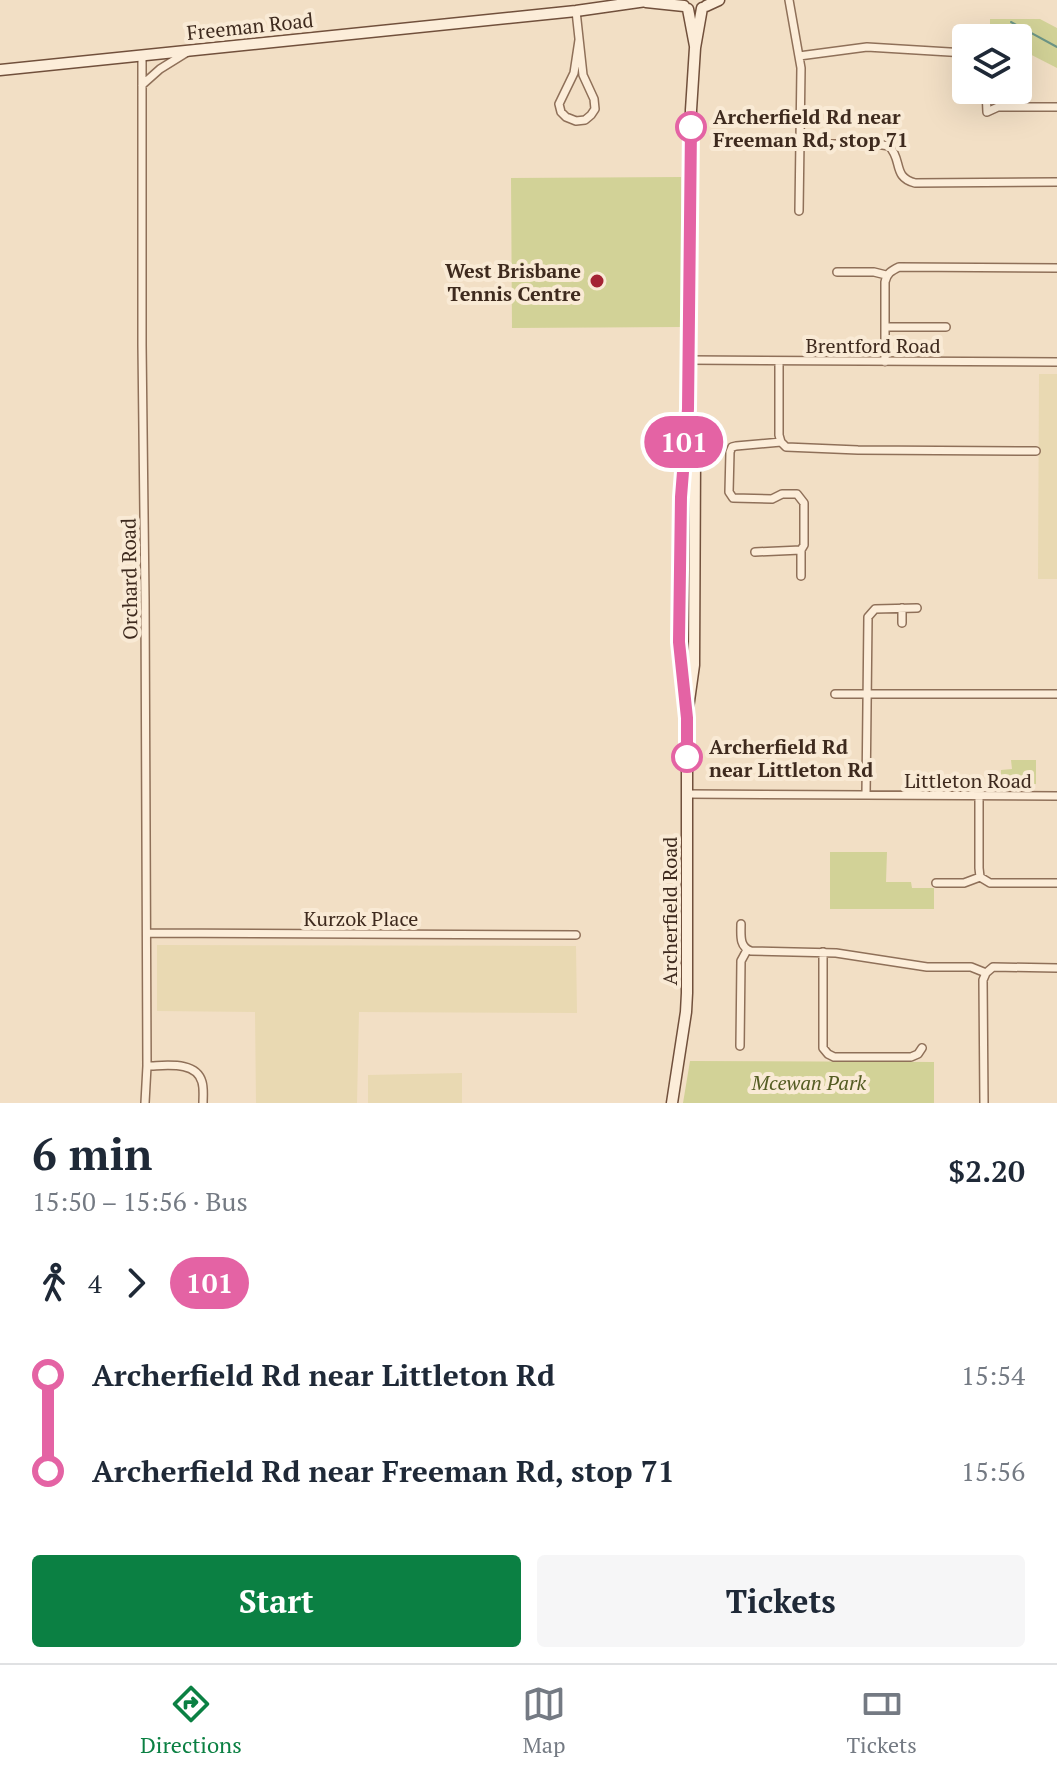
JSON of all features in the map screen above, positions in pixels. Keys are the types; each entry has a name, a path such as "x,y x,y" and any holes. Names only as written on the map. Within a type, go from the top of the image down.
{"main road":[{"path":"705,5 719,0"},
{"name":"Freeman Road","path":"0,70 649,1 684,5 693,10 705,5"},
{"name":"Archerfield Road","path":"684,5 695,48"},
{"name":"Archerfield Road","path":"672,1103 686,1012 687,718 679,642 681,497 688,409 691,110 695,48 705,5"}],"street":[{"path":"789,0 801,68 799,211"},
{"path":"576,11 583,75 595,109 585,120 576,121 561,112 559,104 574,73 579,40"},
{"path":"799,56 867,47 952,52"},
{"path":"142,85 190,50"},
{"name":"Orchard Road","path":"142,55 147,933 145,1103"},
{"path":"987,104 987,112 998,107 1057,107"},
{"path":"800,144 889,146 896,155 900,174 915,183 1057,182"},
{"path":"837,272 886,275 899,267 1057,268"},
{"path":"885,362 886,275"},
{"path":"885,327 946,327"},
{"name":"Brentford Road","path":"688,360 1057,362"},
{"path":"779,361 781,442 786,447 1036,451"},
{"path":"781,442 732,447 729,492 738,500 772,499 782,494 797,494 804,503 801,576"},
{"path":"755,552 801,550"},
{"path":"902,608 902,623"},
{"path":"866,795 868,620 875,609 917,608"},
{"path":"835,694 1057,694"},
{"name":"Littleton Road","path":"687,794 1057,796"},
{"path":"979,796 980,877"},
{"path":"936,883 964,883 980,877"},
{"path":"980,877 990,883 1057,883"},
{"path":"741,924 741,941 747,950"},
{"name":"Kurzok Place","path":"147,933 576,935"},
{"path":"747,950 823,952 927,967 971,967 986,973"},
{"path":"740,1046 741,961 747,950"},
{"path":"823,952 823,1048 828,1054 834,1057 911,1057 922,1048"},
{"path":"984,1103 983,980 986,973 993,967 1057,968"},
{"path":"147,1066 177,1066 194,1071 202,1082 203,1103"}],"shaded area":[{"path":"1039,374 1057,374 1057,579 1038,579"},
{"path":"157,945 576,946 577,1013 359,1012 357,1103 256,1103 255,1012 157,1011"},
{"path":"462,1073 462,1103 368,1103 368,1075"}],"green space":[{"path":"990,19 1040,19 1057,28 1057,68 1032,55 1032,24 990,24"},
{"name":"West Brisbane Tennis Centre","path":"681,177 682,327 512,328 511,178"},
{"path":"1011,760 1036,760 1036,784 1001,784 1001,770 1012,769"},
{"path":"830,852 887,852 886,882 911,882 912,888 934,888 934,909 830,909"},
{"name":"Mcewan Park","path":"690,1061 934,1062 934,1103 683,1103"}],"waterway":[{"path":"1011,22 1057,47"}],"bus line":[{"name":"101","path":"687,757 687,718 679,642 681,497 688,409 691,127"}],"place":[{"name":"Archerfield Rd near Freeman Rd, stop 71","path":"691,127"},
{"name":"West Brisbane Tennis Centre","path":"597,281"},
{"name":"Archerfield Rd near Littleton Rd","path":"687,757"}]}
